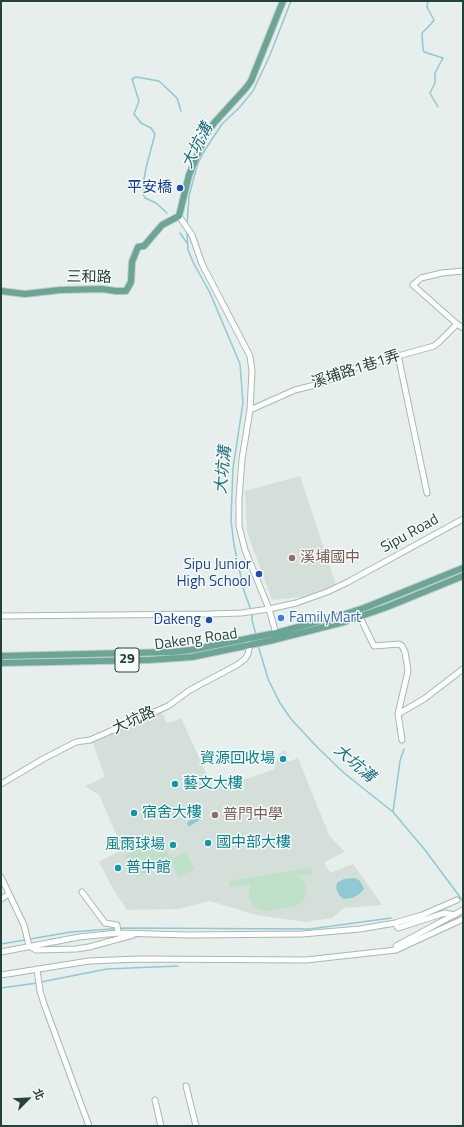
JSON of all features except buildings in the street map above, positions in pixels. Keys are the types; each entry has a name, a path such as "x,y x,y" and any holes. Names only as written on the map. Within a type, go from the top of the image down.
{"main road":[{"path":"181,219 189,175 204,139 214,123 251,81 283,1"},
{"name":"三和路","path":"1,291 25,294 60,290 95,289 126,291 131,282 132,262 138,247 144,246 162,225 181,219"},
{"name":"29","path":"249,642 267,634 364,608 463,568"},
{"name":"29","path":"249,642 268,641 344,622 463,576"},
{"name":"Dakeng Road","path":"1,656 172,652 249,642"},
{"name":"Dakeng Road","path":"1,663 173,659 192,657 249,642"}],"street":[{"path":"181,219 192,235 202,264 250,356 252,371 250,410 242,459 239,499 239,526 245,550 269,609 277,639"},
{"name":"溪埔路1巷1弄","path":"250,410 295,390 319,384 355,368 434,346 461,326 413,285 421,278 442,273 463,271"},
{"path":"398,355 427,493"},
{"name":"Sipu Road","path":"257,611 296,603 327,592 463,519"},
{"name":"Dakeng Road","path":"1,616 241,613 257,611"},
{"path":"360,617 374,646 399,644 405,652 408,671 398,714 402,740"},
{"name":"大坑路","path":"1,784 71,744 90,740 103,735 168,706 190,690 238,665 248,654 249,642"},
{"path":"398,714 424,699 463,669"},
{"path":"1,878 24,925 30,946 36,950 76,949 90,947 138,933"},
{"path":"82,892 105,923 117,925 118,933"},
{"path":"1,898 10,894"},
{"path":"1,952 78,937 118,933 210,935 302,934 360,929 395,924 456,900"},
{"path":"396,950 396,946 463,910"},
{"path":"395,924 398,928 445,913 455,915"},
{"path":"1,975 89,961 139,959 306,960 396,950 463,919"},
{"path":"37,969 40,991 44,1004 89,1126"},
{"path":"186,1086 196,1126"},
{"path":"154,1100 161,1126"}],"shaded area":[{"name":"溪埔國中","path":"300,476 336,585 303,597 272,600 247,532 245,491"},
{"name":"普門中學","path":"162,712 166,722 169,723 181,718 212,786 250,778 274,769 279,754 286,750 288,762 298,758 329,835 345,852 324,862 330,873 353,864 382,905 344,908 332,918 305,922 256,915 210,901 178,909 127,910 112,887 99,862 123,849 99,795 85,786 105,777 92,741"}],"green space":[{"path":"160,838 171,859 186,852 194,869 179,877 171,861 136,878 125,855"},
{"path":"311,868 312,874 299,876 305,883 306,894 304,900 294,907 265,911 260,910 251,903 249,898 251,884 230,887 229,881"}],"water":[{"path":"197,811 201,814 201,819 188,826 187,823"},
{"path":"355,878 360,881 364,889 352,898 343,899 339,895 336,888 337,883 344,879"}],"waterway":[{"name":"大坑溝","path":"187,225 189,196 197,166 203,153 222,124 239,108 253,91 270,55 291,1"},
{"path":"428,1 427,7 434,20 422,33 423,49 424,52 443,58 435,73 435,83 430,93 438,107"},
{"path":"167,213 156,203 145,198 143,194 146,168 155,134 151,128 141,123 134,114 139,101 132,79 136,77 159,81 177,98 181,111"},
{"name":"大坑溝","path":"187,231 188,250 210,293 240,364 243,403 233,468 231,520 234,545 244,591 251,610"},
{"path":"180,233 187,243"},
{"name":"大坑溝","path":"252,614 256,635"},
{"name":"大坑溝","path":"258,645 268,679 280,703 291,719 344,773 393,812 425,850 463,901"},
{"path":"393,812 400,761 404,749"},
{"path":"1,944 71,932 124,928 310,929 391,918"},
{"path":"41,982 107,969 178,966"},
{"path":"1,988 37,983"}],"place":[{"name":"平安橋","path":"180,188"},
{"name":"溪埔國中","path":"292,558"},
{"name":"Sipu Junior High School","path":"259,574"},
{"name":"FamilyMart","path":"281,618"},
{"name":"Dakeng","path":"209,620"},
{"name":"資源回收場","path":"283,759"},
{"name":"藝文大樓","path":"175,784"},
{"name":"宿舍大樓","path":"134,813"},
{"name":"普門中學","path":"215,815"},
{"name":"國中部大樓","path":"208,843"},
{"name":"風雨球場","path":"173,845"},
{"name":"普中館","path":"118,868"}]}
